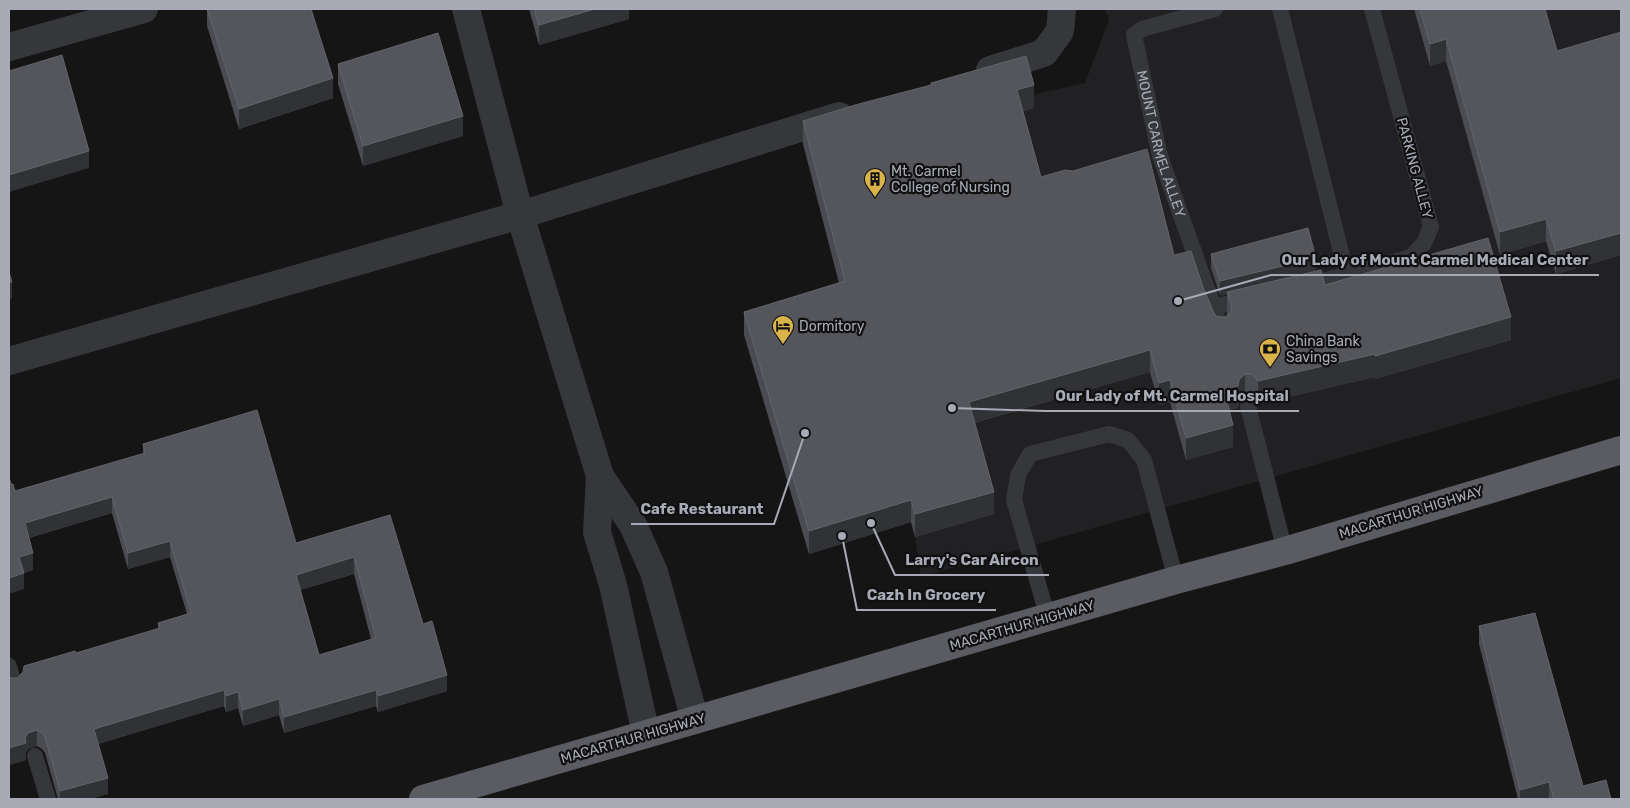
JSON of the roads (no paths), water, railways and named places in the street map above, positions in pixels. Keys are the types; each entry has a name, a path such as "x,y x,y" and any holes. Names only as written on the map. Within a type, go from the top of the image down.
{"highway":[{"name":"MACARTHUR HIGHWAY","path":"423,799 1285,550 1621,450"}],"street":[{"path":"9,47 144,9"},
{"path":"466,9 520,214 600,476 633,525 654,572 695,720"},
{"path":"968,76 1044,53 1060,31 1062,9"},
{"path":"9,361 520,214 863,109"},
{"path":"600,476 597,532 613,584 646,734"},
{"path":"613,584 654,572"}],"lane":[{"name":"MOUNT CARMEL ALLEY","path":"1215,9 1142,30 1134,35 1160,156 1222,330"},
{"path":"1280,9 1347,276"},
{"name":"PARKING ALLEY","path":"1290,289 1347,276 1411,257 1424,243 1431,227 1372,9"},
{"path":"1142,162 1160,156"},
{"path":"1213,307 1261,296"},
{"path":"1248,406 1285,550"},
{"path":"1048,618 1014,500 1018,475 1030,454 1110,434 1128,440 1144,460 1176,580"},
{"path":"9,666 14,685"},
{"path":"35,756 48,799"}],"place":[{"name":"Mt. Carmel College of Nursing","path":"875,198"},
{"name":"Our Lady of Mount Carmel Medical Center","path":"1178,301"},
{"name":"Dormitory","path":"783,345"},
{"name":"China Bank Savings","path":"1270,368"},
{"name":"Our Lady of Mt. Carmel Hospital","path":"952,408"},
{"name":"Cafe Restaurant","path":"805,433"},
{"name":"Larry's Car Aircon","path":"871,523"},
{"name":"Cazh In Grocery","path":"842,536"}]}
